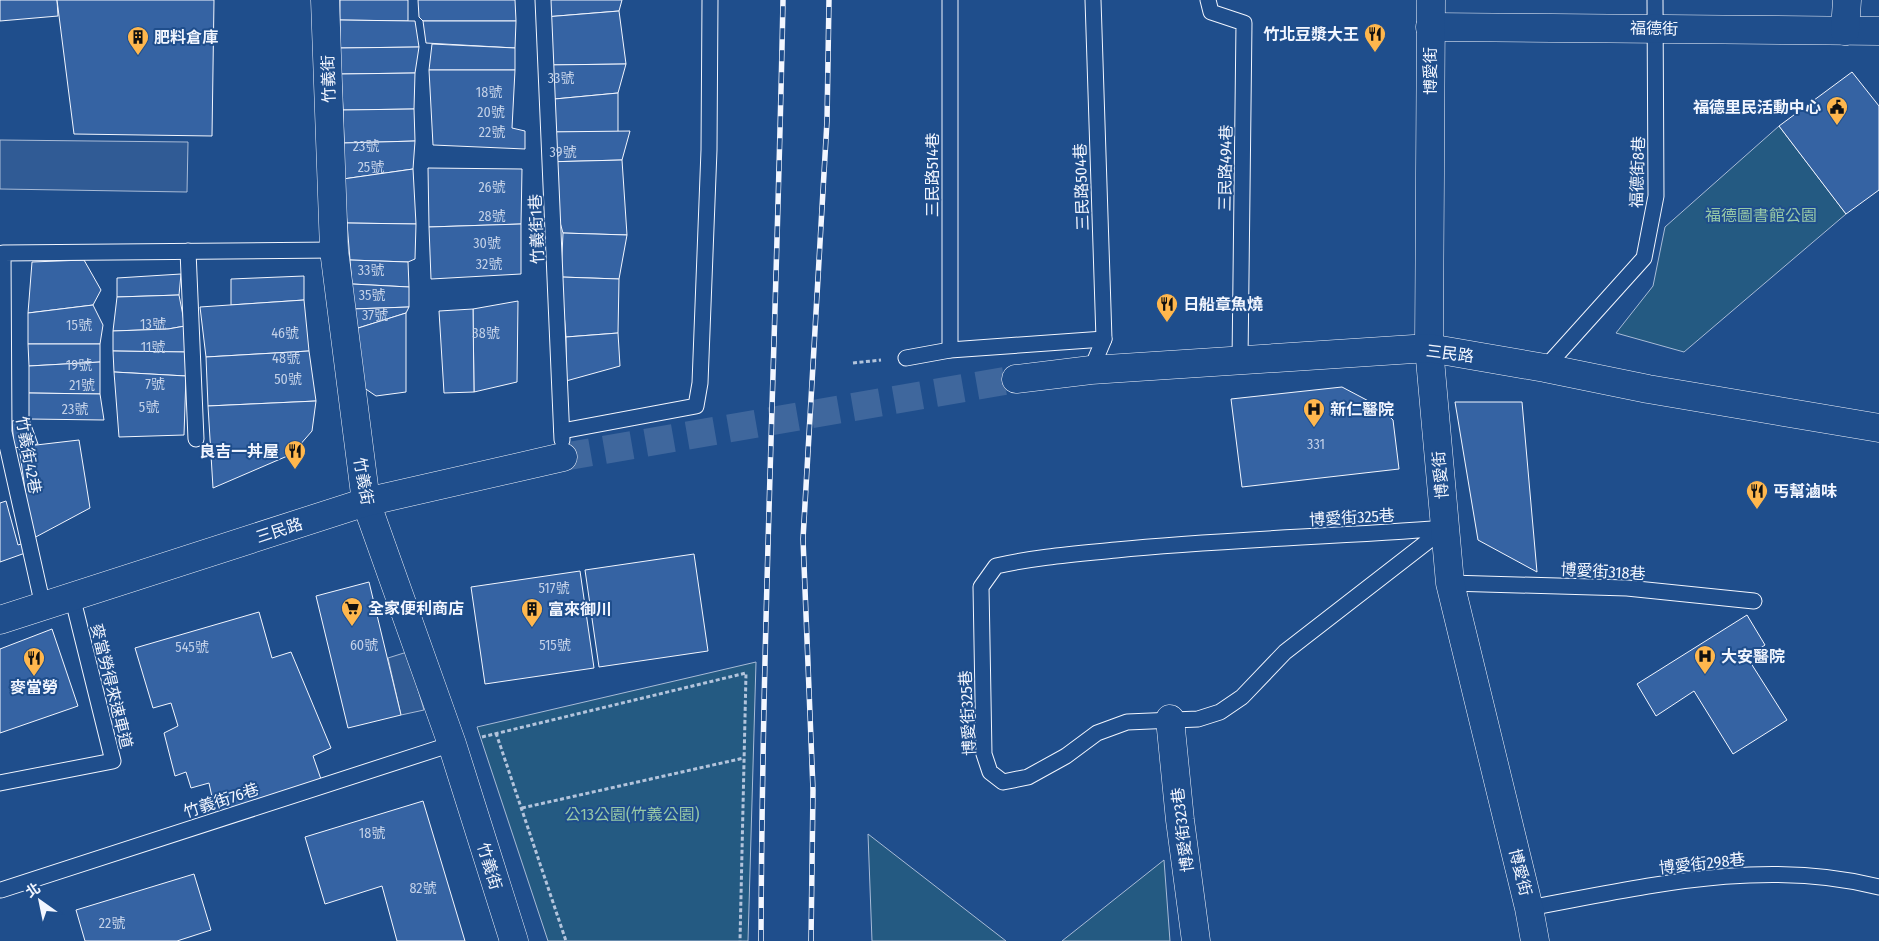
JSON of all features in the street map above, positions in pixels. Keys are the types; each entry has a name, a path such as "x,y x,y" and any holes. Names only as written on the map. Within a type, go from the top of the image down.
{"street":[{"name":"竹義街","path":"325,0 334,250 366,502 452,744 514,941"},
{"name":"博愛街","path":"1430,0 1429,348 1450,583 1529,908 1535,941"},
{"path":"1845,31 1848,0"},
{"name":"福德街","path":"1430,27 1879,31"},
{"name":"三民路","path":"1016,379 1091,370 1429,348 1545,368 1648,389 1879,428"},
{"name":"三民路","path":"0,620 366,502 562,444"},
{"name":"博愛街323巷","path":"1170,719 1180,820 1196,941"}],"lane":[{"name":"竹義街1巷","path":"544,0 562,444"},
{"path":"562,444 696,406 700,383 709,150 710,0"},
{"name":"三民路514巷","path":"950,0 950,350"},
{"name":"三民路504巷","path":"1091,370 1104,339 1093,0"},
{"name":"三民路494巷","path":"1208,0 1210,12 1244,24 1240,361"},
{"name":"福德街8巷","path":"1545,368 1644,258 1656,196 1655,0"},
{"name":"竹義街42巷","path":"43,606 4,432 3,253 334,250"},
{"path":"188,251 196,439"},
{"path":"906,358 950,350 1104,339"},
{"name":"博愛街325巷","path":"1445,528 1285,652 1242,696 1220,712 1198,719 1126,722 1097,734 1066,756 1028,777 1003,782 990,772 984,754 981,587 988,574 996,566 1018,561 1170,544 1445,528"},
{"name":"博愛街318巷","path":"1450,583 1627,588 1754,601"},
{"name":"麥當勞得來速車道","path":"0,783 113,761 72,596"},
{"name":"竹義街76巷","path":"1,890 452,744"},
{"name":"博愛街298巷","path":"1529,908 1685,880 1743,876 1782,874 1838,878 1879,887"}],"path":[{"path":"566,941 496,733 746,673 740,941"},
{"path":"522,808 744,758"}],"green space":[{"name":"福德圖書館公園","path":"1779,126 1846,214 1684,352 1616,333 1653,286 1665,227"},
{"name":"公13公園(竹義公園)","path":"756,662 748,941 548,941 477,727"},
{"path":"868,834 1006,941 872,941"},
{"path":"1164,860 1170,941 1062,941"}],"shaded area":[{"path":"0,140 188,142 187,192 0,189"},
{"path":"407,652 424,710 401,715 388,658"}],"building":[{"path":"0,0 57,0 58,16 0,21"},
{"name":"肥料倉庫","path":"57,0 214,0 212,136 74,134"},
{"path":"340,0 408,0 408,21 340,20"},
{"path":"418,0 515,0 516,21 423,21 419,17"},
{"path":"545,0 622,0 619,11 545,17"},
{"path":"619,11 626,64 545,65 545,17"},
{"path":"340,20 415,21 419,47 340,48"},
{"path":"423,21 516,21 515,48 426,43"},
{"path":"432,44 515,48 515,70 429,70"},
{"path":"419,47 415,73 341,74 340,48"},
{"path":"626,64 618,93 544,100 545,65"},
{"path":"429,70 515,70 512,128 525,131 525,149 433,145"},
{"path":"1852,72 1879,106 1879,190 1846,214 1779,126"},
{"path":"415,73 414,109 343,110 341,74"},
{"path":"618,93 618,132 546,132 544,100"},
{"path":"414,109 415,141 344,143 343,110"},
{"path":"630,131 622,160 543,162 546,132"},
{"path":"415,141 413,169 343,179 344,143"},
{"path":"622,160 627,235 563,233 543,162"},
{"path":"428,168 522,169 521,224 429,227"},
{"path":"413,169 416,224 347,223 343,179"},
{"path":"347,223 416,224 415,259 408,262 350,260"},
{"path":"521,224 521,274 431,279 429,227"},
{"path":"563,233 627,235 619,279 561,277"},
{"path":"84,260 101,290 93,305 28,313 32,262"},
{"path":"350,260 408,262 409,287 352,284"},
{"path":"181,274 179,295 117,297 117,278"},
{"path":"304,276 304,300 231,305 231,279"},
{"path":"561,277 619,279 618,333 566,337"},
{"path":"352,284 409,287 409,307 352,309"},
{"path":"179,295 185,326 168,329 113,331 117,297"},
{"path":"304,300 309,351 206,357 200,307"},
{"path":"518,301 517,382 474,392 473,309"},
{"path":"93,305 103,325 100,344 28,344 28,313"},
{"path":"409,307 406,313 355,329 352,309"},
{"path":"473,309 474,392 444,393 439,311"},
{"path":"406,313 406,392 376,396 354,381 355,329"},
{"path":"185,326 185,352 113,351 113,331 168,329"},
{"path":"618,333 620,366 566,381 566,337"},
{"path":"28,344 100,344 100,362 29,366"},
{"path":"113,351 185,352 186,376 114,372"},
{"path":"309,351 316,401 208,406 206,357"},
{"path":"100,362 100,394 29,393 29,366"},
{"path":"114,372 186,376 184,435 119,437"},
{"name":"新仁醫院","path":"1342,387 1378,406 1393,420 1399,469 1242,487 1231,399"},
{"path":"29,393 100,394 104,420 29,419"},
{"path":"316,401 312,431 292,454 213,488 208,406"},
{"path":"1455,402 1522,402 1537,572 1478,540"},
{"path":"29,419 38,444 14,448 12,421"},
{"path":"79,440 90,508 32,539 19,447"},
{"path":"6,501 18,545 27,542 28,552 0,562 0,503"},
{"name":"富來御川","path":"694,554 708,651 599,667 585,570"},
{"name":"富來御川","path":"580,571 594,668 485,684 471,587"},
{"name":"全家便利商店","path":"369,582 401,715 348,728 316,596"},
{"path":"259,612 272,658 291,652 331,748 313,756 323,785 217,820 209,783 191,788 186,772 175,776 164,733 178,726 171,703 153,708 135,648"},
{"name":"大安醫院","path":"1747,615 1765,645 1747,657 1787,720 1733,754 1694,691 1656,716 1637,684"},
{"name":"麥當勞","path":"52,629 78,706 0,733 0,649"},
{"path":"423,801 465,941 397,941 382,886 325,904 305,837"},
{"path":"194,874 211,930 177,941 85,941 76,910"}],"tunnel":[{"path":"563,457 1016,379"}],"railway":[{"path":"761,941 764,706 783,0"},
{"path":"811,941 813,790 803,539 827,121 829,0"}],"place":[{"name":"竹北豆漿大王","path":"1375,53"},
{"name":"肥料倉庫","path":"138,56"},
{"name":"福德里民活動中心","path":"1837,126"},
{"name":"日船章魚燒","path":"1167,323"},
{"name":"新仁醫院","path":"1314,428"},
{"name":"良吉一丼屋","path":"295,470"},
{"name":"丐幫滷味","path":"1757,510"},
{"name":"全家便利商店","path":"352,627"},
{"name":"富來御川","path":"532,628"},
{"name":"大安醫院","path":"1705,675"},
{"name":"麥當勞","path":"34,677"}]}
